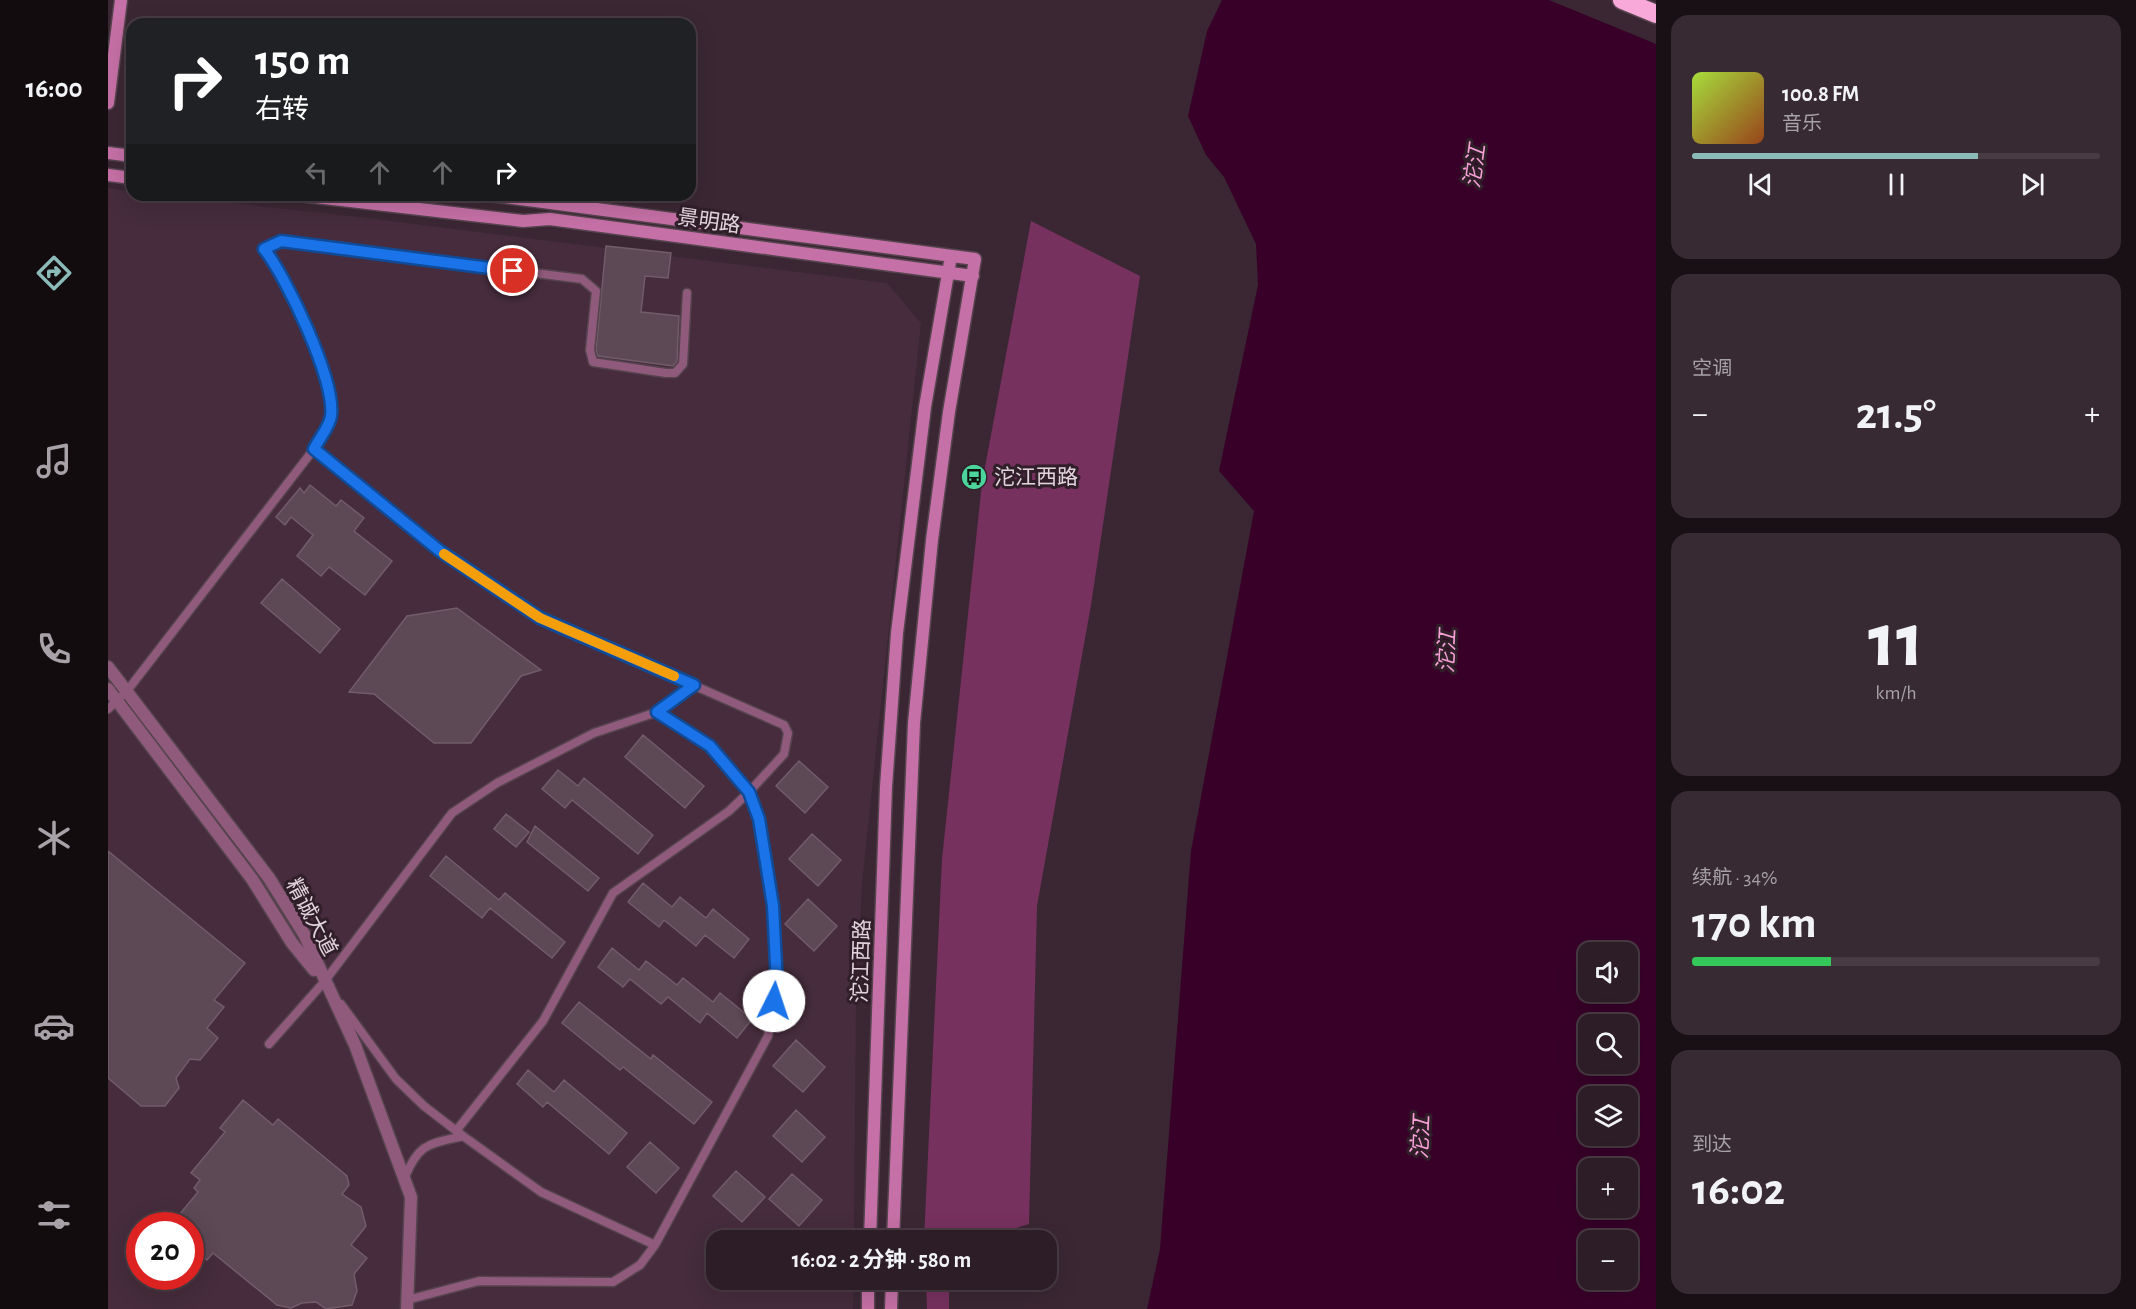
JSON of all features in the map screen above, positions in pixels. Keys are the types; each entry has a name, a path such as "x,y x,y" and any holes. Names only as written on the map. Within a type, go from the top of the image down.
{"highway":[{"path":"1622,0 1656,14"}],"main road":[{"path":"108,103 121,0"},
{"path":"108,153 126,155"},
{"path":"108,176 126,178"},
{"name":"景明路","path":"350,201 524,221 550,219 973,276"},
{"name":"景明路","path":"535,201 975,259"},
{"name":"沱江西路","path":"870,1230 886,787 896,644 925,407 951,256"},
{"name":"沱江西路","path":"893,1230 915,723 937,505 949,412 975,259"},
{"path":"868,1290 868,1309"},
{"path":"891,1309 892,1290"}],"street":[{"name":"精诚大道","path":"108,667 269,878 304,934 324,982"},
{"name":"精诚大道","path":"108,689 113,705 252,879 292,943 324,982"},
{"path":"324,982 355,1045 411,1197 407,1305"}],"lane":[{"path":"113,705 127,691 314,449 331,416 327,380 302,315 264,249 281,241 582,279 596,291 590,350 593,362 666,373 675,373 683,364 687,293"},
{"path":"314,449 440,551 540,618 784,725 788,733 784,754 729,811 613,893 543,1021 460,1134 424,1147 413,1157 405,1177"},
{"path":"269,1044 324,982 452,813 497,783 594,733 657,712 694,685"},
{"path":"407,1305 479,1281 613,1282 640,1265 654,1245 768,1036 777,984 773,906 759,819 749,792 710,746 657,712"},
{"path":"324,982 396,1079 424,1106 541,1192 654,1245"}],"shaded area":[{"path":"108,188 126,191 126,201 214,201 887,283 921,323 862,884 856,1006 854,1230 706,1230 706,1290 854,1290 853,1309 108,1309"},
{"path":"1031,221 1140,276 1091,605 1037,906 1029,1224 1010,1230 924,1230 942,859 982,483"},
{"path":"926,1290 949,1290 949,1309 927,1309"}],"water":[{"name":"沱江","path":"1222,0 1656,0 1656,1309 1147,1309 1160,1249 1191,851 1254,511 1219,471 1258,285 1256,244 1224,177 1206,155 1188,116 1207,31"}],"pier":[{"path":"1549,0 1656,0 1656,44"}],"building":[{"path":"606,246 671,253 668,278 645,276 641,312 679,316 677,361 673,366 598,356 596,350"},
{"path":"310,485 336,506 341,500 364,518 354,531 392,561 365,595 329,567 321,576 297,556 313,535 291,517 285,525 276,517 300,488 304,493"},
{"path":"282,579 340,629 320,653 261,603"},
{"path":"457,608 541,670 521,676 471,743 434,743 374,694 349,692 407,616"},
{"path":"643,735 704,786 685,808 625,757"},
{"path":"799,761 828,787 805,813 776,786"},
{"path":"558,770 578,786 584,778 653,835 638,854 572,800 565,808 542,789"},
{"path":"506,814 529,832 516,847 494,829"},
{"path":"535,826 599,878 588,891 527,842"},
{"path":"812,834 841,860 818,886 789,859"},
{"path":"108,851 245,963 214,1000 224,1007 207,1028 218,1038 200,1060 190,1059 176,1078 179,1088 165,1106 141,1106 108,1078"},
{"path":"446,856 499,900 505,893 565,942 552,958 490,908 482,918 430,876"},
{"path":"643,883 672,907 680,897 706,918 713,909 749,939 734,958 705,935 696,946 664,920 659,927 628,902"},
{"path":"808,899 837,926 814,951 785,924"},
{"path":"612,948 639,970 646,961 677,985 683,978 713,1002 720,993 752,1019 737,1038 707,1013 700,1023 668,997 661,1004 630,979 623,987 598,967"},
{"path":"579,1002 651,1059 653,1055 712,1102 694,1124 623,1067 620,1070 562,1023"},
{"path":"796,1040 825,1067 803,1092 773,1066"},
{"path":"528,1070 554,1092 564,1080 627,1133 609,1154 547,1102 543,1107 517,1084"},
{"path":"243,1100 273,1125 278,1119 347,1176 349,1185 342,1194 361,1207 366,1226 351,1245 367,1258 354,1274 357,1291 352,1305 326,1309 316,1302 302,1303 291,1308 277,1305 213,1253 207,1260 204,1258 204,1212 182,1212 198,1192 194,1188 200,1180 191,1173 225,1132 220,1128"},
{"path":"796,1110 825,1137 802,1162 773,1136"},
{"path":"650,1142 679,1168 656,1193 627,1167"},
{"path":"736,1171 765,1197 742,1222 713,1196"},
{"path":"792,1174 822,1200 799,1226 769,1199"}],"slow traffic":[{"path":"444,554 540,618 674,676"}],"place":[{"name":"沱江西路","path":"974,477"}],"route":[{"path":"513,271 281,241 264,249 302,315 327,380 331,416 314,449 440,551 540,618 694,685 657,712 710,746 749,792 759,819 773,906 777,984 774,1001"}]}
